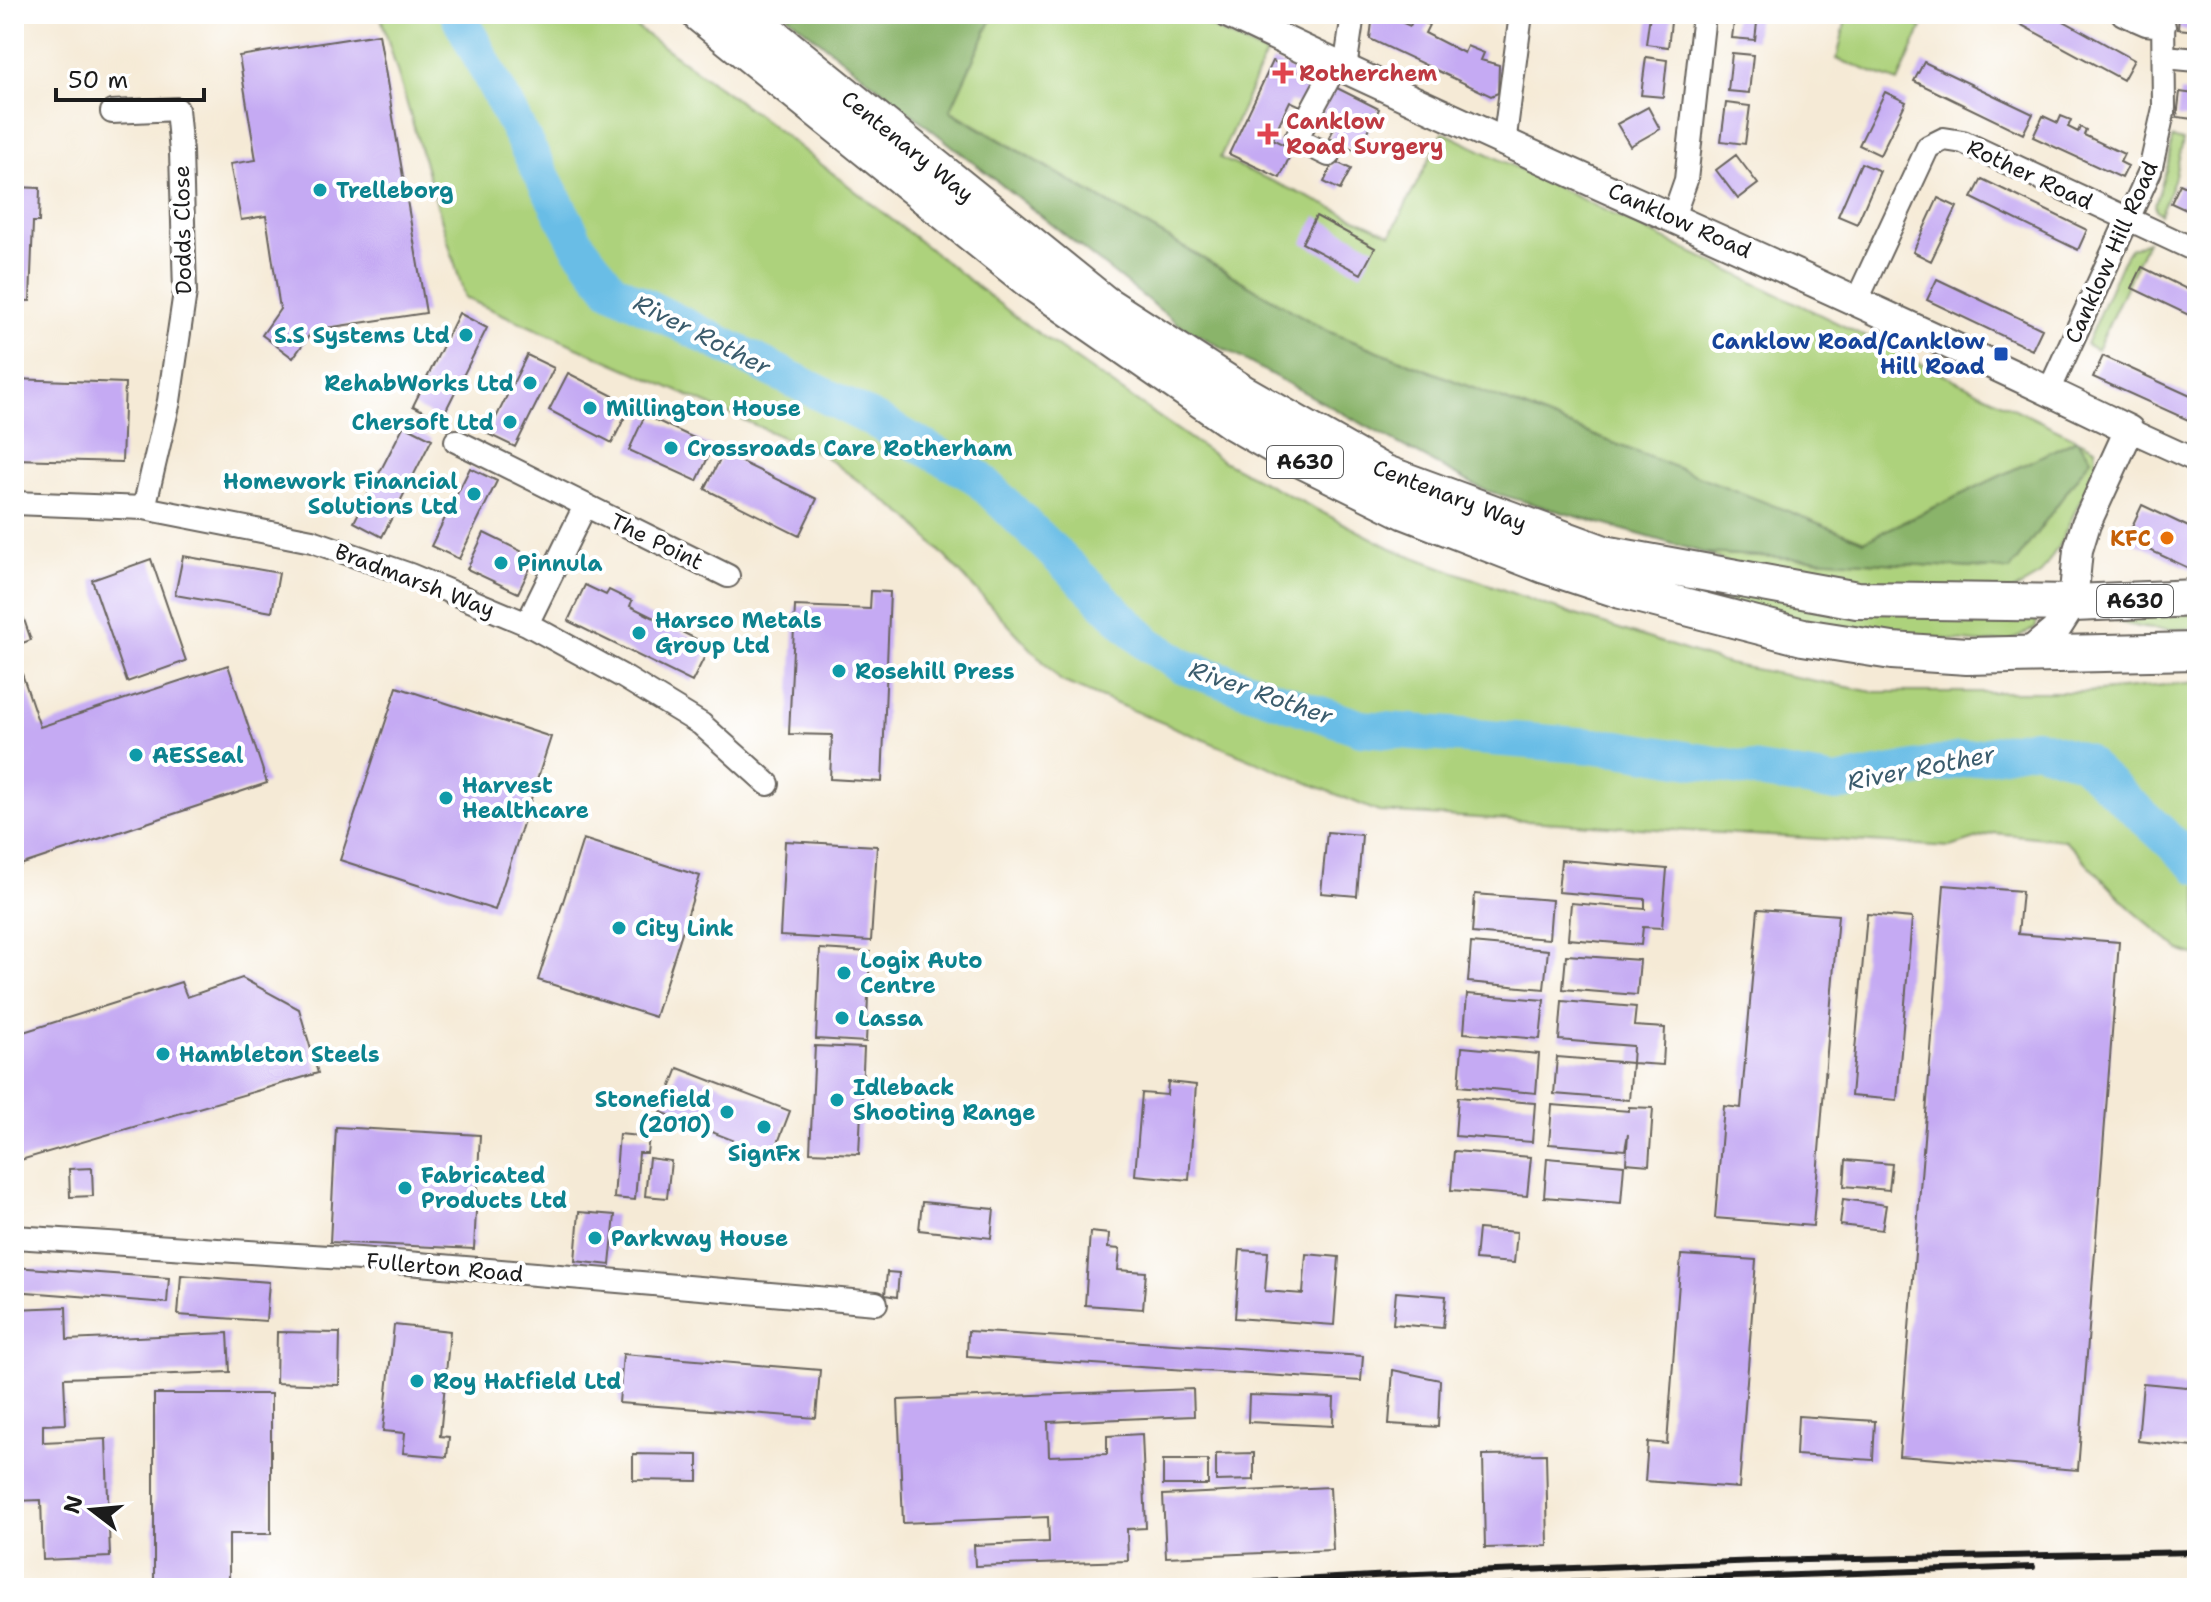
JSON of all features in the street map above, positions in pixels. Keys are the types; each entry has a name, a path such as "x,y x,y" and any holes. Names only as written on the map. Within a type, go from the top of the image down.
{"main road":[{"name":"Centenary Way","path":"700,14 1031,281 1234,422 1349,484 1406,511 1545,565 1725,619 1803,637 1892,651 1967,656 2026,655"},
{"name":"Centenary Way","path":"745,14 1103,303 1244,394 1383,473 1604,554 1857,600 2073,603 2197,598"},
{"path":"2073,603 2079,618 2101,634 2148,652"},
{"name":"A630","path":"2026,655 2197,651"}],"street":[{"name":"Canklow Road","path":"1229,14 1504,144 1857,300 2197,461"},
{"path":"1329,155 1296,139 1340,67 1353,14"},
{"path":"1504,144 1521,14"},
{"path":"1673,217 1686,180 1704,14"},
{"path":"2123,14 2146,24 2164,20"},
{"name":"Canklow Hill Road","path":"2049,391 2150,171 2164,108 2164,20"},
{"path":"2165,57 2197,60"},
{"name":"Dodds Close","path":"112,112 177,109 181,152 185,292 169,401 144,508"},
{"name":"Rother Road","path":"1857,300 1928,147 1944,139 1963,142 2197,251"},
{"path":"2026,655 2055,631 2073,603 2078,550 2086,524 2129,430"},
{"name":"The Point","path":"456,441 728,576"},
{"name":"Bradmarsh Way","path":"14,503 144,508 312,541 410,575 527,624 622,676 701,724 768,784"},
{"name":"The Point","path":"527,624 585,506"},
{"name":"Fullerton Road","path":"14,1237 375,1260 876,1303"}],"green space":[{"path":"380,14 618,14 766,121 1025,324 1221,460 1395,550 1542,604 1728,664 1873,692 2089,692 2197,682 2197,956 2181,951 2131,909 2065,840 1994,833 1951,847 1379,812 1061,681 909,518 823,455 465,298"},
{"path":"785,14 994,14 950,111 1327,331 1864,541 2077,439 2091,458 2010,570 1704,553 1484,490 1178,324"},
{"path":"994,14 1184,14 1266,54 1220,158 1391,234 1443,132 2077,439 1864,541 1327,331 950,110"},
{"path":"1847,14 1882,14 1922,27 1898,82 1837,59"},
{"path":"2172,138 2183,141 2174,180 2160,214 2155,204 2169,161"},
{"path":"2147,241 2097,350 2086,344 2122,262 2130,249"},
{"path":"2077,439 2095,448 2097,466 2059,545 2040,575 2011,592 1849,583 1739,567 1704,553 2010,570 2091,458"},
{"path":"1588,564 2037,618 2036,628 2009,641 1983,643 1822,627"},
{"path":"2197,614 2197,628 2143,628 2110,618"}],"building":[{"path":"1373,14 1391,18 1393,14 1406,14 1401,22 1410,26 1414,17 1429,25 1425,33 1464,53 1467,46 1484,53 1481,60 1499,65 1498,93 1491,96 1370,39"},
{"path":"1650,14 1672,14 1668,47 1646,44"},
{"path":"1735,14 1758,14 1755,40 1732,38"},
{"path":"2023,14 2051,14 2134,60 2123,80 2018,23"},
{"path":"2179,14 2197,14 2197,31 2178,29"},
{"name":"Trelleborg","path":"379,34 426,313 313,330 293,358 262,335 280,309 266,216 241,220 230,164 256,160 239,56"},
{"path":"1732,53 1753,55 1749,93 1728,91"},
{"path":"1646,57 1667,60 1663,97 1641,95"},
{"path":"1273,61 1317,82 1305,108 1290,101 1272,139 1293,149 1280,178 1229,154"},
{"path":"1924,62 2033,114 2023,134 1914,81"},
{"path":"1335,87 1379,109 1358,152 1329,138 1338,121 1322,113"},
{"path":"1885,92 1906,102 1880,155 1859,145"},
{"path":"2180,92 2195,94 2193,119 2177,117"},
{"path":"1726,103 1750,106 1745,144 1721,141"},
{"path":"1648,107 1660,129 1630,146 1617,124"},
{"path":"2043,116 2058,123 2061,116 2071,120 2068,127 2078,132 2080,127 2086,130 2084,135 2124,154 2120,162 2128,166 2122,178 2033,137"},
{"path":"1736,155 1758,184 1738,199 1716,170"},
{"path":"1334,161 1351,169 1340,190 1324,182"},
{"path":"1861,163 1880,171 1857,224 1838,216"},
{"path":"1982,179 2087,230 2078,250 1972,198"},
{"path":"2180,184 2197,192 2197,215 2171,203"},
{"path":"14,187 40,188 39,222 33,222 30,301 14,300"},
{"path":"1938,198 1957,207 1931,261 1913,252"},
{"path":"1316,216 1375,248 1361,274 1302,243"},
{"path":"2142,267 2197,294 2197,319 2132,288"},
{"path":"1937,279 2042,329 2032,350 1927,300"},
{"path":"459,313 487,328 441,420 413,406"},
{"path":"527,355 554,368 515,447 488,434"},
{"path":"2103,356 2197,399 2197,424 2093,377"},
{"name":"Millington House","path":"568,373 631,405 612,443 549,410"},
{"path":"14,379 125,383 122,462 14,459"},
{"name":"Crossroads Care Rotherham","path":"645,415 713,447 697,481 629,450"},
{"path":"404,425 432,439 382,537 354,522"},
{"path":"723,453 817,499 799,536 705,489"},
{"path":"470,468 497,481 459,559 431,546"},
{"path":"2142,505 2197,531 2197,572 2126,539"},
{"name":"Pinnula","path":"484,533 535,558 518,593 467,569"},
{"path":"183,556 279,573 272,612 175,595"},
{"path":"151,559 186,661 127,682 92,580"},
{"name":"Harsco Metals Group Ltd","path":"585,585 606,595 609,590 632,601 630,606 710,646 692,682 568,621"},
{"path":"14,590 31,640 14,646"},
{"name":"Rosehill Press","path":"871,591 890,592 882,782 830,779 832,735 789,734 795,606 870,609"},
{"name":"AESSeal","path":"14,650 40,727 228,665 267,783 14,867"},
{"name":"Harvest Healthcare","path":"397,687 551,737 495,910 340,860"},
{"path":"1327,832 1362,835 1357,896 1321,893"},
{"name":"City Link","path":"583,839 700,876 655,1017 538,980"},
{"path":"785,841 877,846 871,941 780,936"},
{"path":"1561,860 1667,869 1662,928 1643,927 1641,945 1568,939 1571,903 1645,909 1645,899 1558,892"},
{"path":"1944,885 2022,891 2018,934 2119,942 2078,1470 1899,1456"},
{"path":"1475,894 1552,900 1549,939 1472,933"},
{"path":"1758,909 1838,915 1813,1226 1715,1218 1724,1106 1741,1108"},
{"path":"1867,914 1912,918 1897,1100 1851,1096"},
{"path":"1471,943 1548,950 1544,989 1468,982"},
{"path":"820,949 870,952 866,1042 816,1039"},
{"path":"1566,955 1640,960 1637,995 1563,989"},
{"name":"Hambleton Steels","path":"242,978 299,1009 318,1073 14,1162 14,1035 181,982 187,997"},
{"path":"1467,994 1544,1000 1540,1039 1464,1033"},
{"path":"1562,1001 1636,1007 1634,1026 1665,1028 1663,1065 1632,1063 1633,1046 1559,1040"},
{"name":"Idleback Shooting Range","path":"815,1046 864,1048 859,1154 810,1152"},
{"path":"1462,1047 1539,1054 1536,1093 1459,1086"},
{"path":"1557,1057 1632,1063 1629,1100 1554,1094"},
{"path":"678,1068 790,1111 773,1156 661,1112"},
{"path":"1168,1082 1196,1085 1189,1180 1135,1175 1142,1093 1167,1095"},
{"path":"1458,1097 1535,1103 1532,1142 1455,1136"},
{"path":"1552,1105 1629,1111 1629,1107 1653,1108 1649,1165 1626,1163 1628,1134 1625,1150 1549,1144"},
{"name":"Fabricated Products Ltd","path":"336,1127 480,1135 474,1249 330,1242"},
{"path":"619,1134 649,1137 647,1153 639,1153 635,1200 614,1198"},
{"path":"1454,1151 1531,1157 1527,1196 1451,1190"},
{"path":"649,1158 671,1161 667,1198 645,1196"},
{"path":"1547,1158 1624,1165 1621,1203 1544,1197"},
{"path":"1846,1160 1892,1164 1889,1190 1844,1186"},
{"path":"92,1168 93,1196 70,1197 69,1169"},
{"path":"1843,1199 1886,1205 1882,1230 1840,1225"},
{"path":"922,1202 994,1209 991,1238 919,1230"},
{"name":"Parkway House","path":"579,1212 615,1215 610,1265 575,1261"},
{"path":"1478,1229 1517,1232 1514,1263 1475,1260"},
{"path":"1090,1232 1109,1234 1108,1248 1120,1249 1118,1270 1146,1272 1143,1309 1085,1305"},
{"path":"1240,1250 1268,1252 1265,1291 1303,1294 1306,1254 1339,1257 1334,1325 1235,1318"},
{"path":"1681,1255 1756,1260 1739,1488 1645,1481 1648,1442 1667,1444"},
{"path":"14,1267 169,1278 167,1303 14,1291"},
{"path":"887,1272 899,1273 897,1297 885,1295"},
{"path":"181,1275 269,1282 266,1321 178,1315"},
{"path":"1396,1292 1446,1296 1443,1328 1393,1324"},
{"path":"66,1307 67,1340 228,1333 230,1372 64,1378 66,1424 43,1425 43,1442 106,1439 110,1557 43,1560 41,1500 14,1501 14,1309"},
{"name":"Roy Hatfield Ltd","path":"394,1325 450,1331 440,1436 449,1437 447,1457 403,1453 405,1433 383,1431"},
{"path":"968,1331 1363,1356 1361,1381 967,1356"},
{"path":"277,1332 340,1333 339,1385 276,1383"},
{"path":"623,1354 820,1370 816,1418 619,1403"},
{"path":"1393,1370 1440,1380 1438,1427 1389,1424"},
{"path":"2143,1383 2197,1388 2193,1447 2138,1441"},
{"path":"1193,1389 1194,1416 1048,1422 1049,1456 1107,1454 1107,1436 1142,1434 1146,1528 1127,1529 1128,1561 975,1566 974,1545 1049,1542 1048,1517 903,1523 898,1400"},
{"path":"154,1394 271,1394 271,1534 229,1534 229,1588 154,1588"},
{"path":"1249,1395 1334,1398 1333,1426 1248,1422"},
{"path":"1798,1416 1875,1421 1873,1460 1796,1455"},
{"path":"1254,1453 1254,1480 1216,1481 1216,1454"},
{"path":"633,1454 698,1455 698,1481 633,1480"},
{"path":"1546,1454 1548,1546 1485,1548 1483,1455"},
{"path":"1163,1460 1208,1460 1208,1485 1163,1485"},
{"path":"1330,1487 1333,1550 1166,1557 1163,1495"}],"waterway":[{"name":"River Rother","path":"458,14 578,245 611,289 880,423 977,477 1148,644 1184,667 1361,728 1619,748 1836,784 2035,746 2083,761 2197,866"}],"railway":[{"path":"1153,1588 1760,1561 2197,1552"},
{"path":"1411,1588 2033,1567"}],"place":[{"name":"Rotherchem","path":"1283,73"},
{"name":"Canklow Road Surgery","path":"1268,134"},
{"name":"Trelleborg","path":"320,190"},
{"name":"S.S Systems Ltd","path":"466,335"},
{"name":"Canklow Road/Canklow Hill Road","path":"2001,354"},
{"name":"RehabWorks Ltd","path":"530,383"},
{"name":"Millington House","path":"590,408"},
{"name":"Chersoft Ltd","path":"510,422"},
{"name":"Crossroads Care Rotherham","path":"671,448"},
{"name":"Homework Financial Solutions Ltd","path":"474,494"},
{"name":"KFC","path":"2167,538"},
{"name":"Pinnula","path":"501,563"},
{"name":"Harsco Metals Group Ltd","path":"639,633"},
{"name":"Rosehill Press","path":"839,671"},
{"name":"AESSeal","path":"136,755"},
{"name":"Harvest Healthcare","path":"446,798"},
{"name":"City Link","path":"619,928"},
{"name":"Logix Auto Centre","path":"844,973"},
{"name":"Lassa","path":"842,1018"},
{"name":"Hambleton Steels","path":"163,1054"},
{"name":"Idleback Shooting Range","path":"837,1100"},
{"name":"Stonefield (2010)","path":"727,1112"},
{"name":"SignFx","path":"764,1127"},
{"name":"Fabricated Products Ltd","path":"405,1188"},
{"name":"Parkway House","path":"595,1238"},
{"name":"Roy Hatfield Ltd","path":"417,1381"}]}
